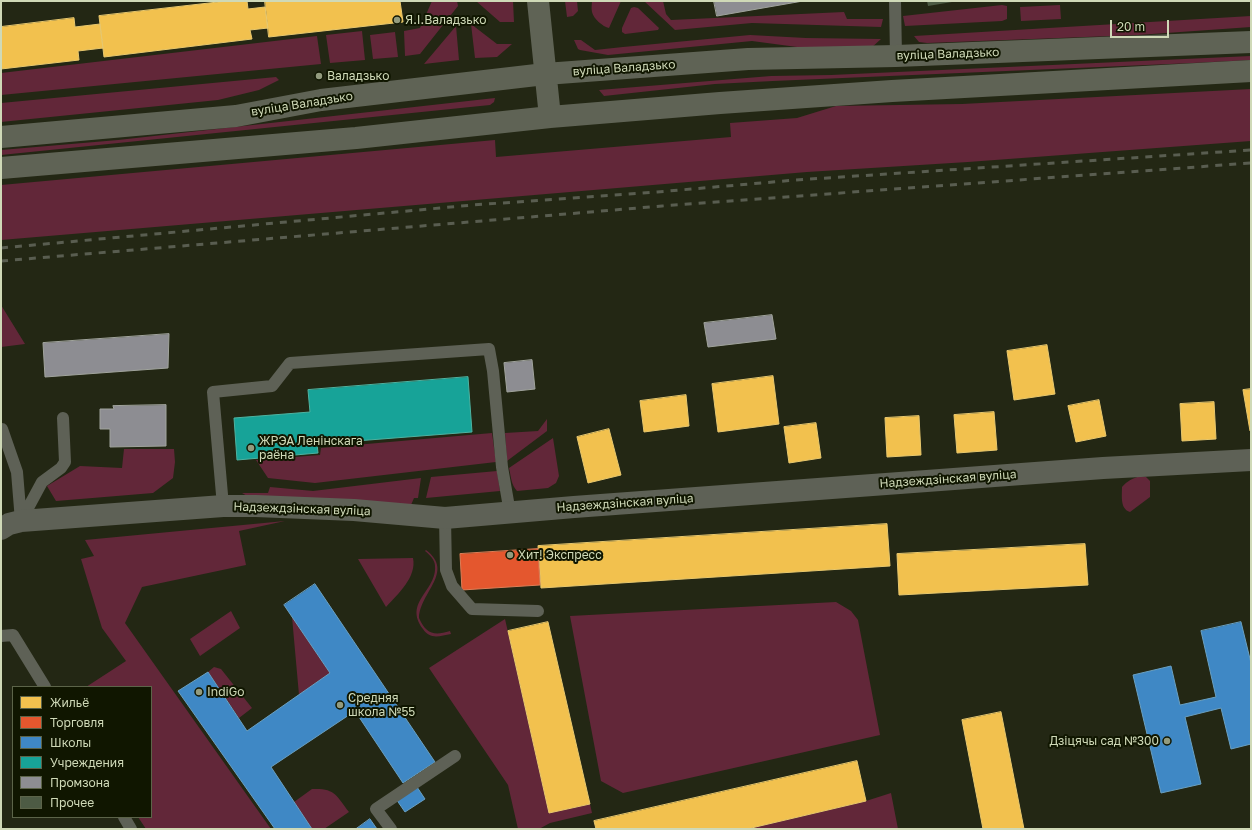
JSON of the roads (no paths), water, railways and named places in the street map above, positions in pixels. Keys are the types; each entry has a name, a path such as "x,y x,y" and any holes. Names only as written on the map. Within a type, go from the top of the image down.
{"main road":[{"path":"538,1 550,117"},
{"name":"вуліца Валадзько","path":"1,137 236,116 320,100 545,74 748,59 896,56 1251,42"},
{"path":"1,168 356,138 550,117 720,103 892,91 1251,71"}],"street":[{"name":"Надзеждзінская вуліца","path":"11,525 223,506 354,510 445,518 590,505 1079,470 1251,460"}],"lane":[{"path":"895,1 896,56"},
{"path":"223,506 214,392 272,386 290,363 489,349 493,371 502,467 510,513"},
{"path":"11,525 42,482 61,468 66,462 63,418"},
{"path":"2,429 17,472 11,525"},
{"path":"445,518 446,570 452,586 472,609 538,611"},
{"path":"1,636 13,635 44,686"},
{"path":"391,829 376,809 455,756"},
{"path":"125,818 131,829"}],"railway":[{"path":"1,248 473,205 657,192 796,180 1251,150"},
{"path":"1,261 662,206 1251,163"}],"place":[{"name":"Я.І.Валадзько","path":"397,20"},
{"name":"Валадзько","path":"319,76"},
{"name":"ЖРЭА Ленінскага раёна","path":"251,448"},
{"name":"Хит! Экспресс","path":"510,555"},
{"name":"IndiGo","path":"199,692"},
{"name":"Средняя школа №55","path":"340,705"},
{"name":"Дзіцячы сад №300","path":"1167,741"}]}
